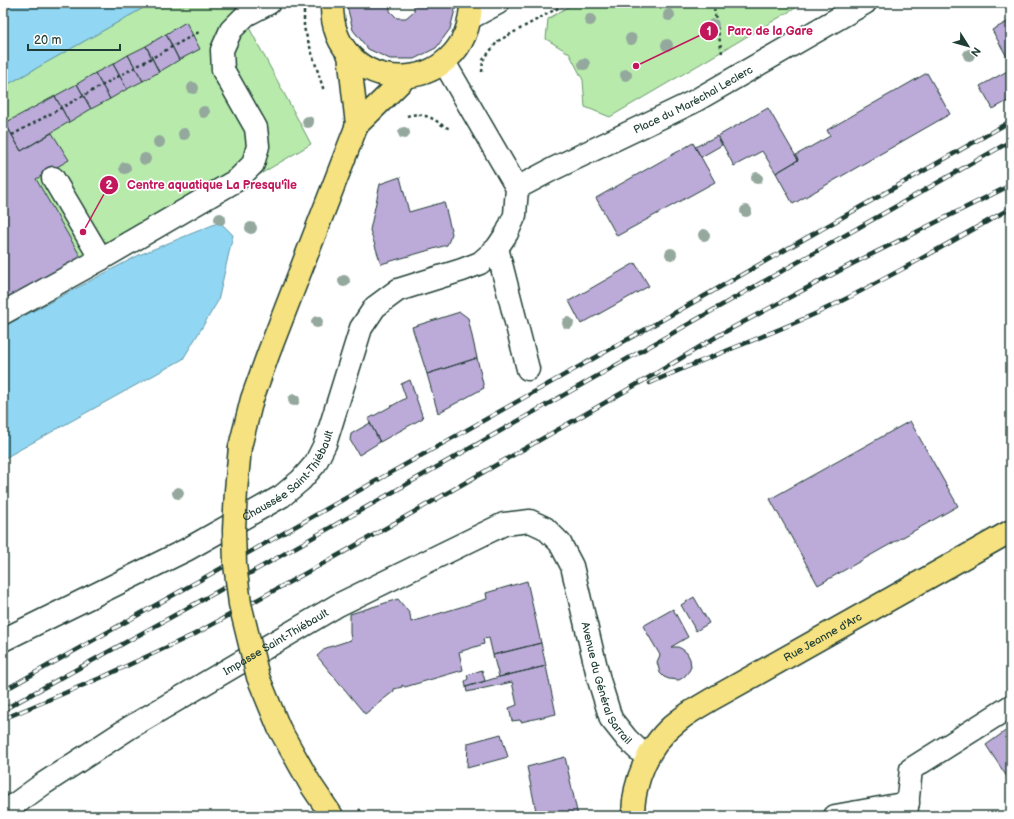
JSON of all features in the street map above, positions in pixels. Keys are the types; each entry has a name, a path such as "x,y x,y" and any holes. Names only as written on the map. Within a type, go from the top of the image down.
{"main road":[{"path":"332,3 332,13 335,27 340,41 350,54 369,69 393,77 406,77 426,73 444,62 456,51 464,37 470,11"},
{"path":"350,54 357,125"},
{"path":"332,816 311,785 279,728 258,677 240,604 235,564 234,530 240,447 252,399 357,125 406,77"},
{"name":"Rue Jeanne d'Arc","path":"647,758 660,738 677,722 714,698 1011,531"},
{"path":"632,816 638,780 647,758"}],"street":[{"path":"3,313 101,259 237,180 253,164 258,146 256,128 223,70 222,50 231,30 246,15 269,3"},
{"path":"470,11 498,3"},
{"name":"Place du Maréchal Leclerc","path":"517,188 693,102 865,3"},
{"path":"444,62 517,188 514,215 507,233 497,248 528,368"},
{"path":"53,178 101,259"},
{"name":"Chaussée Saint-Thiébault","path":"3,640 186,550 282,496 301,480 315,464 325,444 361,328 375,307 398,290 462,270 480,262 497,248"},
{"name":"Impasse Saint-Thiébault","path":"3,812 42,784 129,728 338,605 497,527 504,524 530,521 546,528 560,543"},
{"name":"Avenue du Général Sarrail","path":"560,543 572,566 599,680 611,719 627,739 647,758"},
{"path":"835,816 907,810 911,769 1011,706"}],"path":[{"path":"713,3 722,54 728,50"},
{"path":"304,9 304,28 325,94"},
{"path":"12,135 193,36"}],"green space":[{"path":"152,3 236,3 311,144 3,327 3,87"},
{"path":"574,3 804,3 610,117 585,107 583,80 569,53 546,39 548,19"}],"water":[{"path":"3,3 152,3 3,87"},
{"path":"220,222 233,235 218,301 183,359 3,459 3,327 139,255"}],"building":[{"path":"348,3 390,3 390,11 397,18 406,18 414,11 414,3 455,3 456,6 450,29 436,48 414,59 390,59 368,49 353,30 347,6"},
{"path":"1011,20 1011,64 992,30"},
{"path":"186,22 200,49 179,60 166,34"},
{"path":"166,34 179,60 159,72 146,46"},
{"path":"146,46 159,72 143,81 128,55"},
{"path":"128,55 143,81 127,89 113,64"},
{"path":"113,64 127,89 110,99 95,73"},
{"path":"1011,69 1011,99 993,109 980,86"},
{"path":"95,73 110,99 91,109 77,84"},
{"path":"927,73 950,114 793,204 776,173 798,160 796,155 830,136 827,130"},
{"path":"77,84 91,109 69,122 55,96"},
{"path":"55,96 69,122 21,151 5,123"},
{"path":"768,108 798,160 776,173 762,151 734,166 718,136"},
{"path":"3,119 21,151 52,133 69,160 36,179 82,259 3,303"},
{"path":"717,136 722,145 701,157 695,147"},
{"path":"693,143 715,182 617,236 596,198"},
{"path":"400,177 409,212 444,202 452,234 447,245 381,264 370,230 380,184"},
{"path":"635,263 649,286 581,324 569,301"},
{"path":"460,312 468,318 477,358 427,374 412,327"},
{"path":"477,358 484,388 438,413 427,374"},
{"path":"410,380 423,418 380,442 368,419 406,398 401,384"},
{"path":"910,421 958,506 818,585 770,499"},
{"path":"370,423 380,442 359,455 350,440 351,434"},
{"path":"527,581 541,643 493,655 489,638 483,639 484,644 459,652 463,670 405,687 402,685 402,687 394,689 394,691 365,714 317,656 326,648 351,640 350,614 398,599 410,614 411,622 487,599 486,593"},
{"path":"694,597 709,623 696,631 681,605"},
{"path":"673,609 688,637 671,647 678,647 687,653 690,659 691,667 684,677 679,680 669,679 660,673 657,662 660,655 643,626"},
{"path":"541,643 546,666 499,677 493,655"},
{"path":"546,666 556,714 521,722 520,720 512,721 509,708 517,705 512,682 467,692 466,687 499,677"},
{"path":"482,670 485,681 466,687 465,681 468,679 467,675"},
{"path":"1011,727 1011,783 986,745"},
{"path":"501,734 508,757 467,768 468,743"},
{"path":"565,757 578,816 537,816 527,767"}],"railway":[{"path":"3,691 701,298 1011,121"},
{"path":"3,710 231,584 1011,141"},
{"path":"3,719 105,676 195,634 344,552 655,374 721,334 852,264 1011,185"},
{"path":"650,383 775,331 842,301 939,249 1011,208"}],"place":[{"name":"Parc de la Gare","path":"636,66"},
{"name":"Centre aquatique La Presqu'île","path":"83,232"}]}
